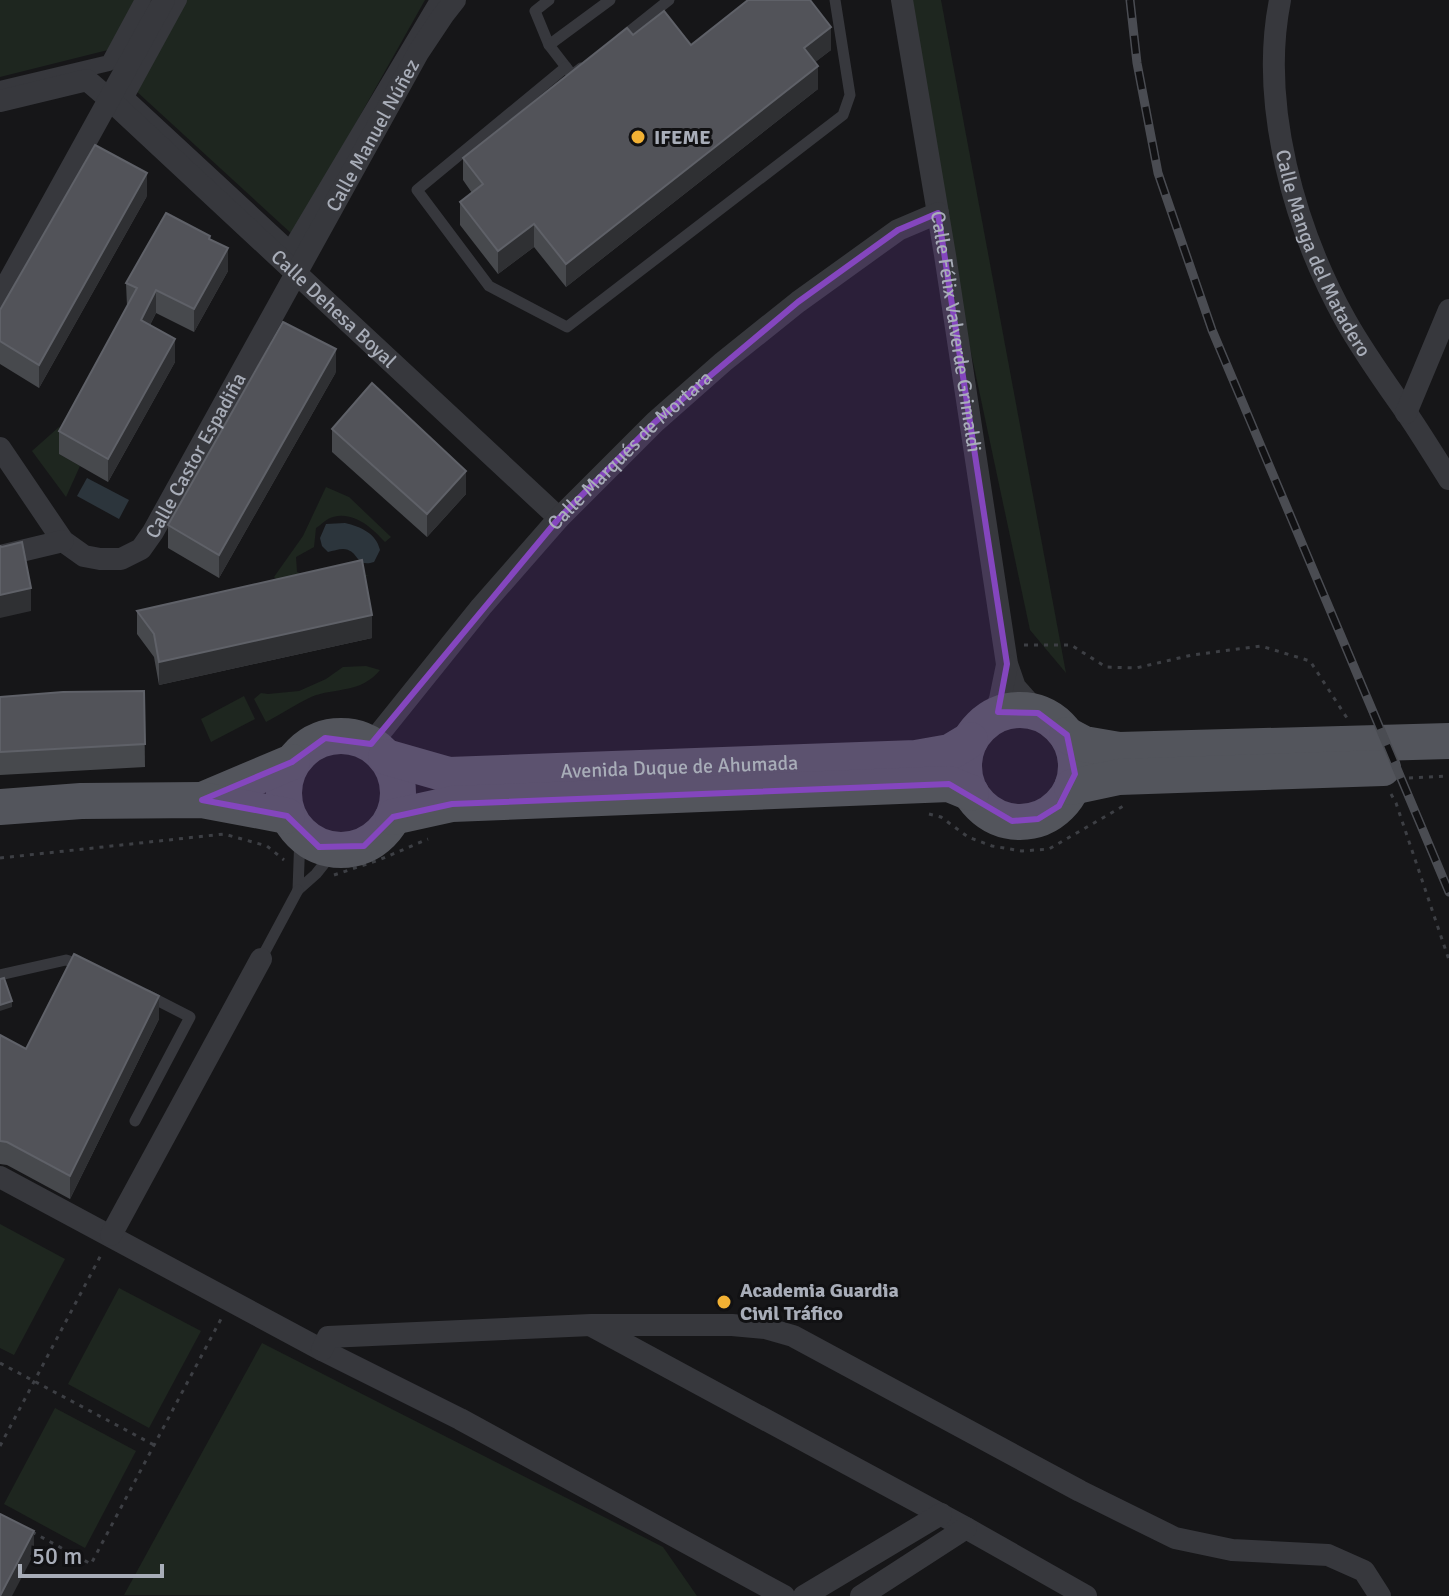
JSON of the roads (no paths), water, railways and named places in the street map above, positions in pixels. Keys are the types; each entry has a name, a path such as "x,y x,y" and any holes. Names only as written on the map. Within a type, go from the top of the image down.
{"main road":[{"path":"1009,711 1038,713 1057,724 1073,747 1076,761 1072,787 1059,806 1049,814 1025,822 1002,819 989,813 971,793 965,778 967,748 982,728 1009,711"},
{"name":"Avenida Duque de Ahumada","path":"379,750 449,775 916,758 950,752 982,728"},
{"path":"1067,735 1084,744 1119,750 1342,757 1449,765"},
{"path":"202,800 295,839 319,847 325,862 344,851 364,846 380,835 393,817 399,798 397,778 379,750 350,736 325,738 307,746 292,762 284,780 283,797 295,839"},
{"path":"1072,787 1119,777 1342,757 1449,741"},
{"path":"0,807 81,801 202,800 292,762"},
{"name":"Avenida Duque de Ahumada","path":"393,817 452,804 949,784 971,793"}],"street":[{"path":"0,89 109,63 143,0"},
{"path":"0,297 164,0"},
{"path":"179,0 126,97 290,249 438,0"},
{"name":"Calle Manuel Núñez","path":"296,273 418,53 455,0"},
{"name":"Calle Félix Valverde Grimaldi","path":"902,0 1007,664 1015,687 1038,713"},
{"name":"Calle Manga del Matadero","path":"1280,0 1276,17 1274,73 1280,135 1294,201 1344,319 1449,479"},
{"name":"Calle Dehesa Boyal","path":"0,101 87,80 559,518"},
{"name":"Calle Marqués de Mortara","path":"379,750 481,607 559,518 655,422 798,302 898,230 938,213"},
{"name":"Calle Castor Espadiña","path":"0,448 63,541 84,556 100,559 121,559 141,549 296,273"},
{"path":"1406,413 1449,310"},
{"path":"0,556 63,541"},
{"name":"Calle Félix Valverde Grimaldi","path":"982,728 1000,699 1007,664"},
{"path":"111,1235 261,959"},
{"path":"0,1177 322,1350 474,1426 784,1596"},
{"path":"322,1350 328,1337 591,1325 732,1325 765,1328 793,1336 1067,1484 1175,1538 1232,1550 1328,1555 1364,1571 1380,1596"},
{"path":"591,1325 1086,1596"},
{"path":"804,1596 941,1514"},
{"path":"861,1596 966,1528"}],"lane":[{"path":"549,0 535,11 549,45 572,75 596,56"},
{"path":"549,45 610,0"},
{"path":"608,47 669,0"},
{"path":"566,67 417,190 489,286 567,327 843,115 850,95 835,0"},
{"path":"295,839 298,890"},
{"path":"261,959 298,890 325,862"},
{"path":"0,975 66,960 89,968"},
{"path":"135,1121 190,1017 139,991"}],"railway":[{"path":"1130,0 1137,63 1158,173 1212,330 1449,892"}],"place":[{"name":"IFEME","path":"638,137"},
{"name":"Academia Guardia Civil Tráfico","path":"724,1302"}]}
